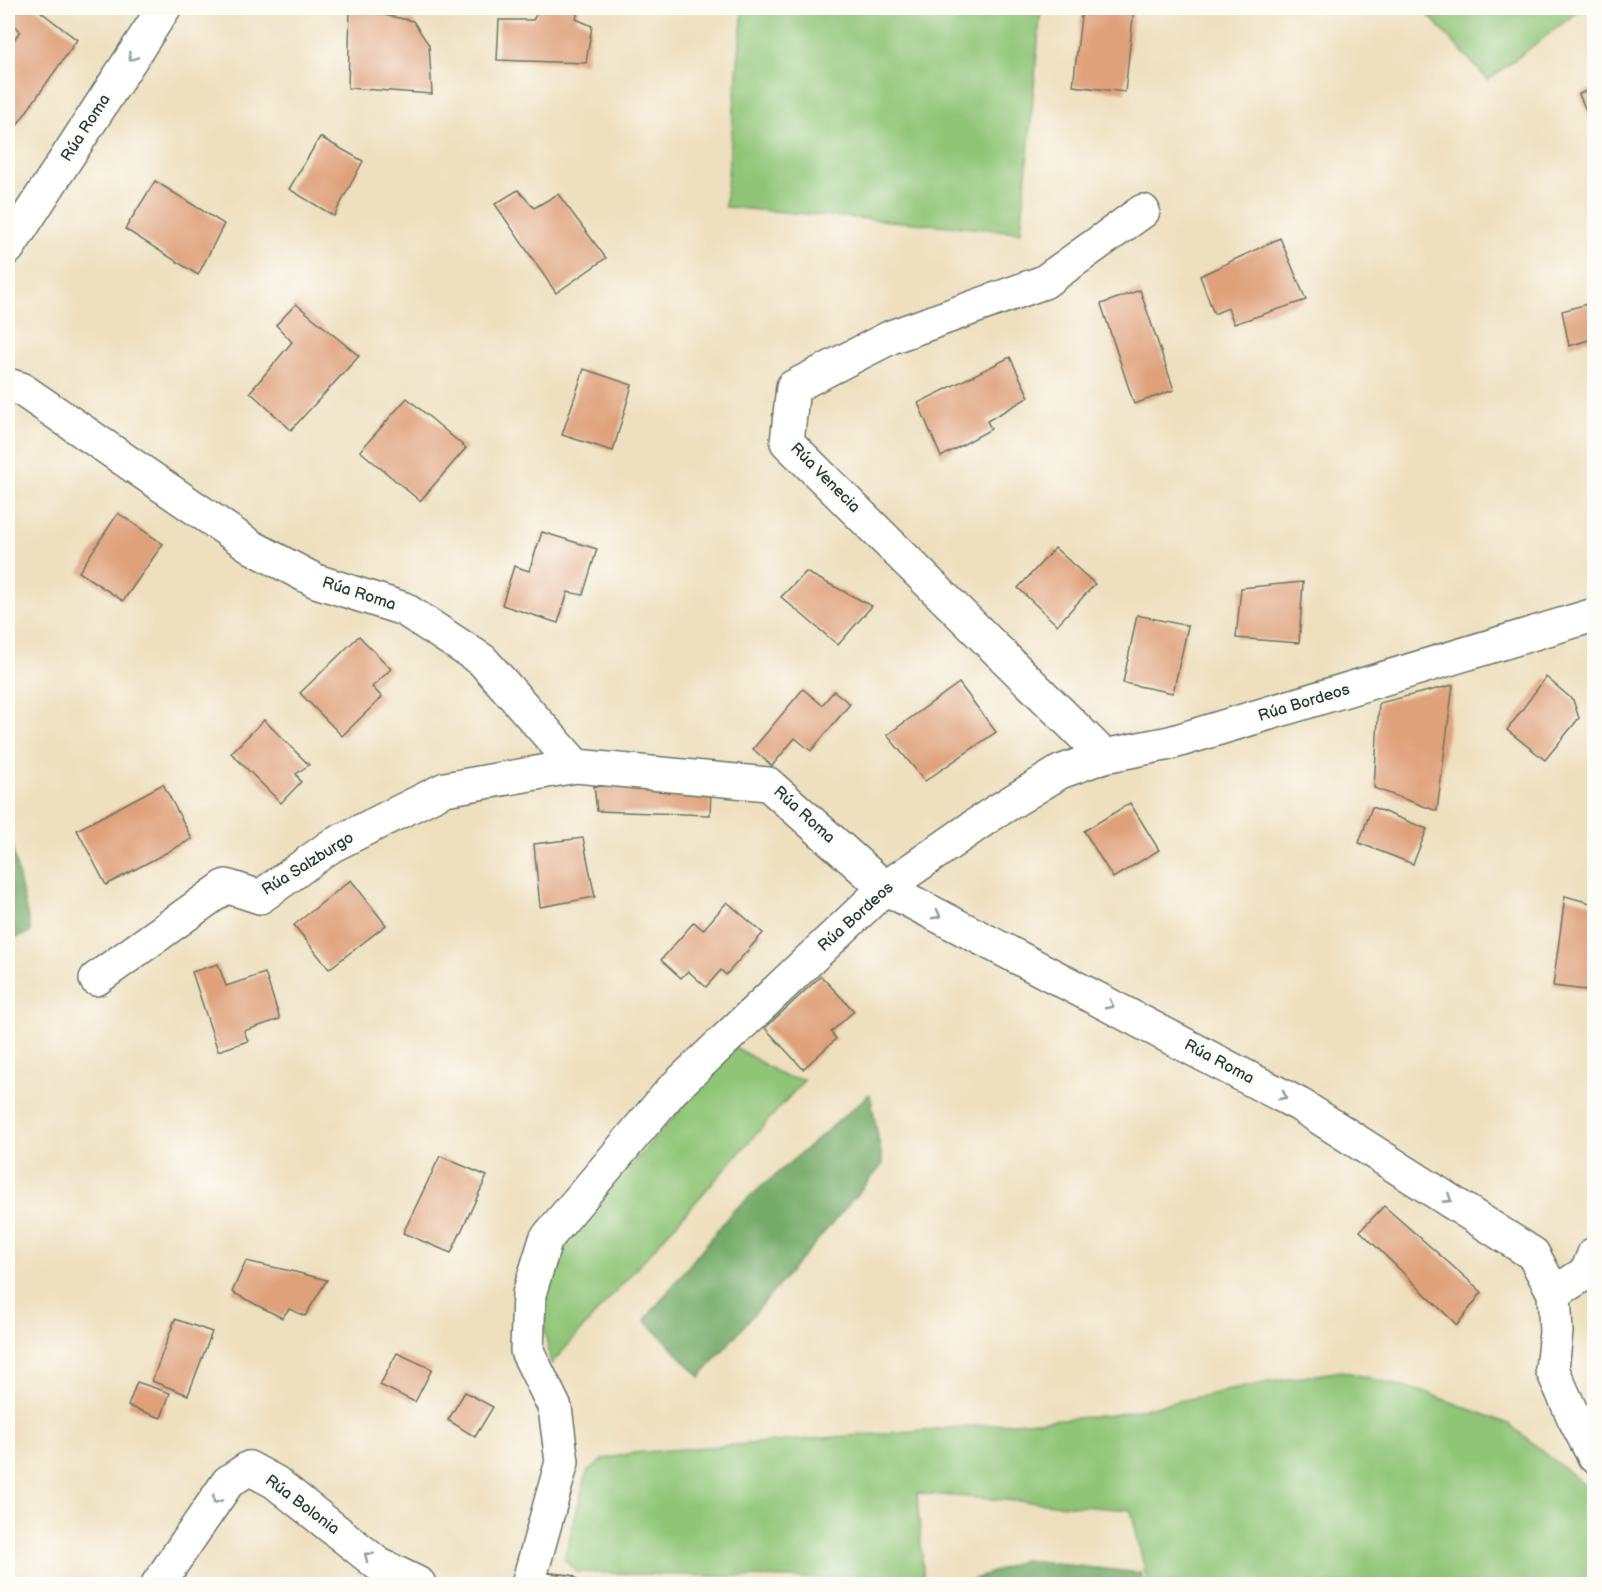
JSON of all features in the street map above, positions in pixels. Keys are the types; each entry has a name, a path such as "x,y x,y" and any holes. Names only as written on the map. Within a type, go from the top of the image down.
{"street":[{"name":"Rúa Roma","path":"8,248 164,8"},
{"name":"Rúa Venecia","path":"1104,756 787,442 793,387 891,337 1044,282 1143,211"},
{"name":"Rúa Roma","path":"8,385 21,389 252,547 316,580 404,609 482,660 576,766 768,783 885,888 1300,1105 1533,1254 1554,1293"},
{"name":"Rúa Bordeos","path":"528,1582 562,1462 555,1408 527,1351 529,1294 546,1239 671,1091 885,888 989,816 1060,772 1104,756 1170,743 1594,615"},
{"name":"Rúa Salzburgo","path":"96,980 226,886 260,897 331,846 445,789 576,766"},
{"path":"1594,1254 1587,1272 1554,1293 1556,1332 1552,1369 1594,1456"},
{"name":"Rúa Bolonia","path":"158,1584 228,1482 249,1468 275,1482 378,1564 419,1584"}],"lane":[{"path":"528,1582 569,1584"}],"green space":[{"path":"743,8 1041,8 1021,232 725,207"},
{"path":"1583,8 1488,80 1423,9"},
{"path":"8,829 31,932 8,941"},
{"path":"735,1047 785,1077 805,1079 551,1364 544,1327 547,1292 558,1248"},
{"path":"870,1094 883,1164 700,1377 645,1320 732,1212"},
{"path":"1342,1371 1427,1393 1509,1424 1583,1484 1594,1498 1594,1584 1148,1584 1131,1510 917,1493 924,1582 576,1572 564,1559 587,1472 604,1459 633,1453 1113,1415 1269,1382"},
{"path":"1023,1560 1141,1573 1143,1584 962,1584"}],"building":[{"path":"10,8 36,8 77,40 8,138 8,49 20,31 8,19"},
{"path":"350,8 413,21 429,45 432,94 348,88"},
{"path":"540,8 579,8 576,19 592,26 586,63 497,60 499,20 533,20"},
{"path":"1082,8 1134,8 1125,92 1073,86"},
{"path":"1594,87 1594,129 1579,94"},
{"path":"320,137 363,161 334,216 289,189"},
{"path":"155,181 224,224 198,275 125,229"},
{"path":"518,190 534,208 558,194 606,258 556,293 495,204"},
{"path":"1280,238 1306,300 1234,324 1228,308 1214,314 1200,276"},
{"path":"1140,290 1174,390 1134,404 1101,304"},
{"path":"1594,302 1594,349 1589,340 1569,346 1562,311"},
{"path":"296,304 359,356 291,430 250,392 292,342 276,325"},
{"path":"1010,357 1029,397 987,421 991,429 941,457 918,403"},
{"path":"584,369 632,385 613,451 562,435"},
{"path":"407,398 466,448 420,501 360,451"},
{"path":"118,513 163,544 123,601 79,572"},
{"path":"542,532 597,549 583,595 568,592 558,623 502,605 514,566 529,571"},
{"path":"1055,548 1095,584 1057,625 1018,588"},
{"path":"806,572 872,606 838,645 781,597"},
{"path":"1303,582 1299,643 1236,638 1241,588"},
{"path":"1137,615 1188,626 1173,693 1123,683"},
{"path":"359,636 391,669 372,687 382,697 342,736 300,693"},
{"path":"1546,677 1573,700 1579,718 1545,760 1507,730"},
{"path":"959,683 996,732 925,781 887,735"},
{"path":"1453,685 1437,811 1374,788 1379,703"},
{"path":"803,689 822,705 834,691 850,704 811,751 795,738 772,766 753,749"},
{"path":"264,720 309,765 296,774 301,782 281,803 231,753"},
{"path":"163,784 192,839 106,885 77,830"},
{"path":"594,786 711,788 710,815 597,811"},
{"path":"1130,803 1159,850 1113,878 1084,831"},
{"path":"1372,807 1427,829 1413,864 1359,843"},
{"path":"583,838 595,897 540,907 534,844"},
{"path":"351,880 386,925 329,969 294,925"},
{"path":"1565,896 1594,904 1594,991 1553,986"},
{"path":"727,902 763,933 726,975 721,970 706,987 688,971 681,978 661,960 694,922 703,930"},
{"path":"218,964 226,986 265,973 280,1019 244,1031 248,1041 218,1051 192,972"},
{"path":"821,976 854,1011 831,1032 836,1039 803,1069 765,1028"},
{"path":"440,1156 487,1176 451,1253 403,1233"},
{"path":"1384,1206 1482,1292 1457,1325 1360,1231"},
{"path":"246,1261 327,1280 305,1316 289,1309 282,1318 232,1292"},
{"path":"175,1319 212,1332 188,1395 152,1381"},
{"path":"397,1353 432,1369 415,1402 380,1385"},
{"path":"137,1382 170,1393 161,1418 128,1406"},
{"path":"465,1392 493,1407 475,1437 448,1420"}]}
